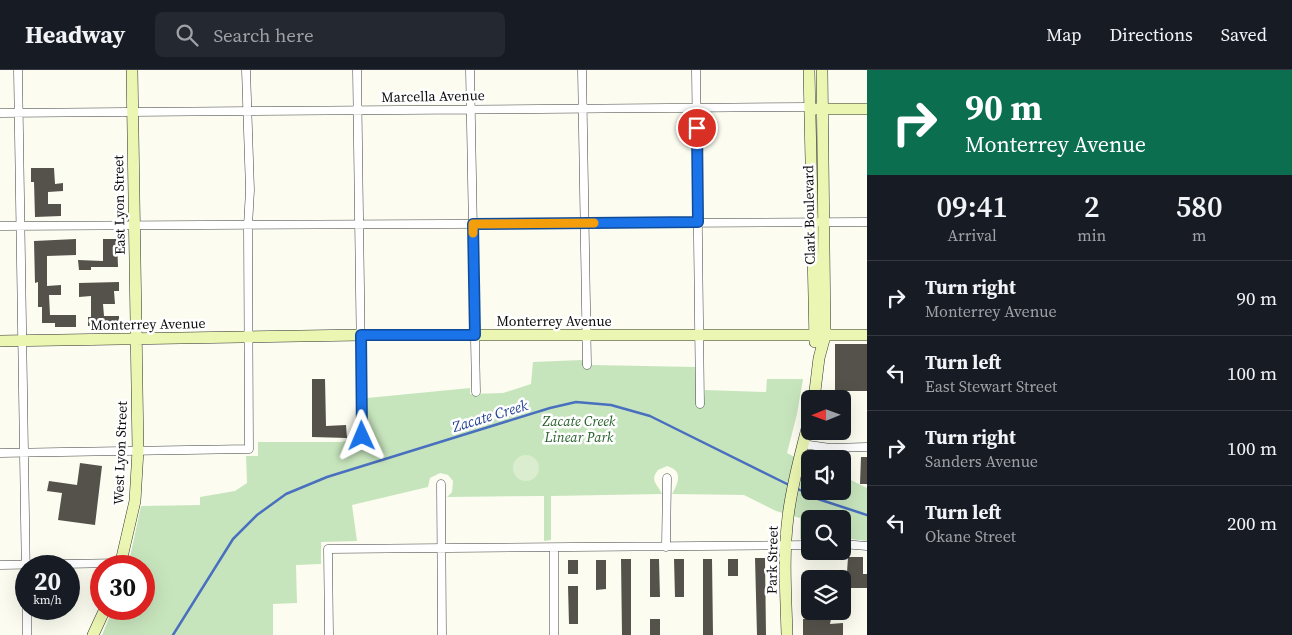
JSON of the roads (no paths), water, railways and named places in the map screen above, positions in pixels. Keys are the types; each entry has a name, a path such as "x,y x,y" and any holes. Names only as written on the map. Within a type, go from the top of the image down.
{"main road":[{"name":"East Lyon Street","path":"132,70 136,339"},
{"name":"Clark Boulevard","path":"809,70 813,336 819,358"},
{"name":"Clark Boulevard","path":"815,390 819,358 825,336 822,70"},
{"name":"Marcella Avenue","path":"810,107 823,110 867,109"},
{"name":"Monterrey Avenue","path":"0,341 361,335 867,335"},
{"name":"West Lyon Street","path":"123,555 135,501 138,450 136,339"},
{"path":"801,450 804,440"},
{"name":"Park Street","path":"787,635 785,545 792,487 801,450"},
{"path":"93,635 100,620"}],"street":[{"path":"18,70 26,555"},
{"path":"0,453 249,449 250,337 246,70"},
{"path":"357,70 362,436"},
{"path":"470,70 476,392"},
{"path":"582,70 586,223 586,364"},
{"path":"696,70 700,404"},
{"name":"Marcella Avenue","path":"0,113 248,113 810,107"},
{"path":"0,226 867,222"},
{"path":"801,450 867,447"},
{"path":"666,547 667,478"},
{"path":"441,484 442,635"},
{"path":"329,635 328,549 801,545"},
{"path":"851,545 867,546"},
{"path":"554,548 554,635"},
{"path":"0,565 15,565"},
{"path":"27,620 27,635"}],"waterway":[{"name":"Zacate Creek","path":"173,635 233,539 257,515 286,494 327,477 550,408 576,402 611,405 650,416 789,485"},
{"name":"Zacate Creek","path":"796,488 818,499 867,515"}],"park label":[{"name":"Zacate Creek Linear Park","path":"579,430"}]}
